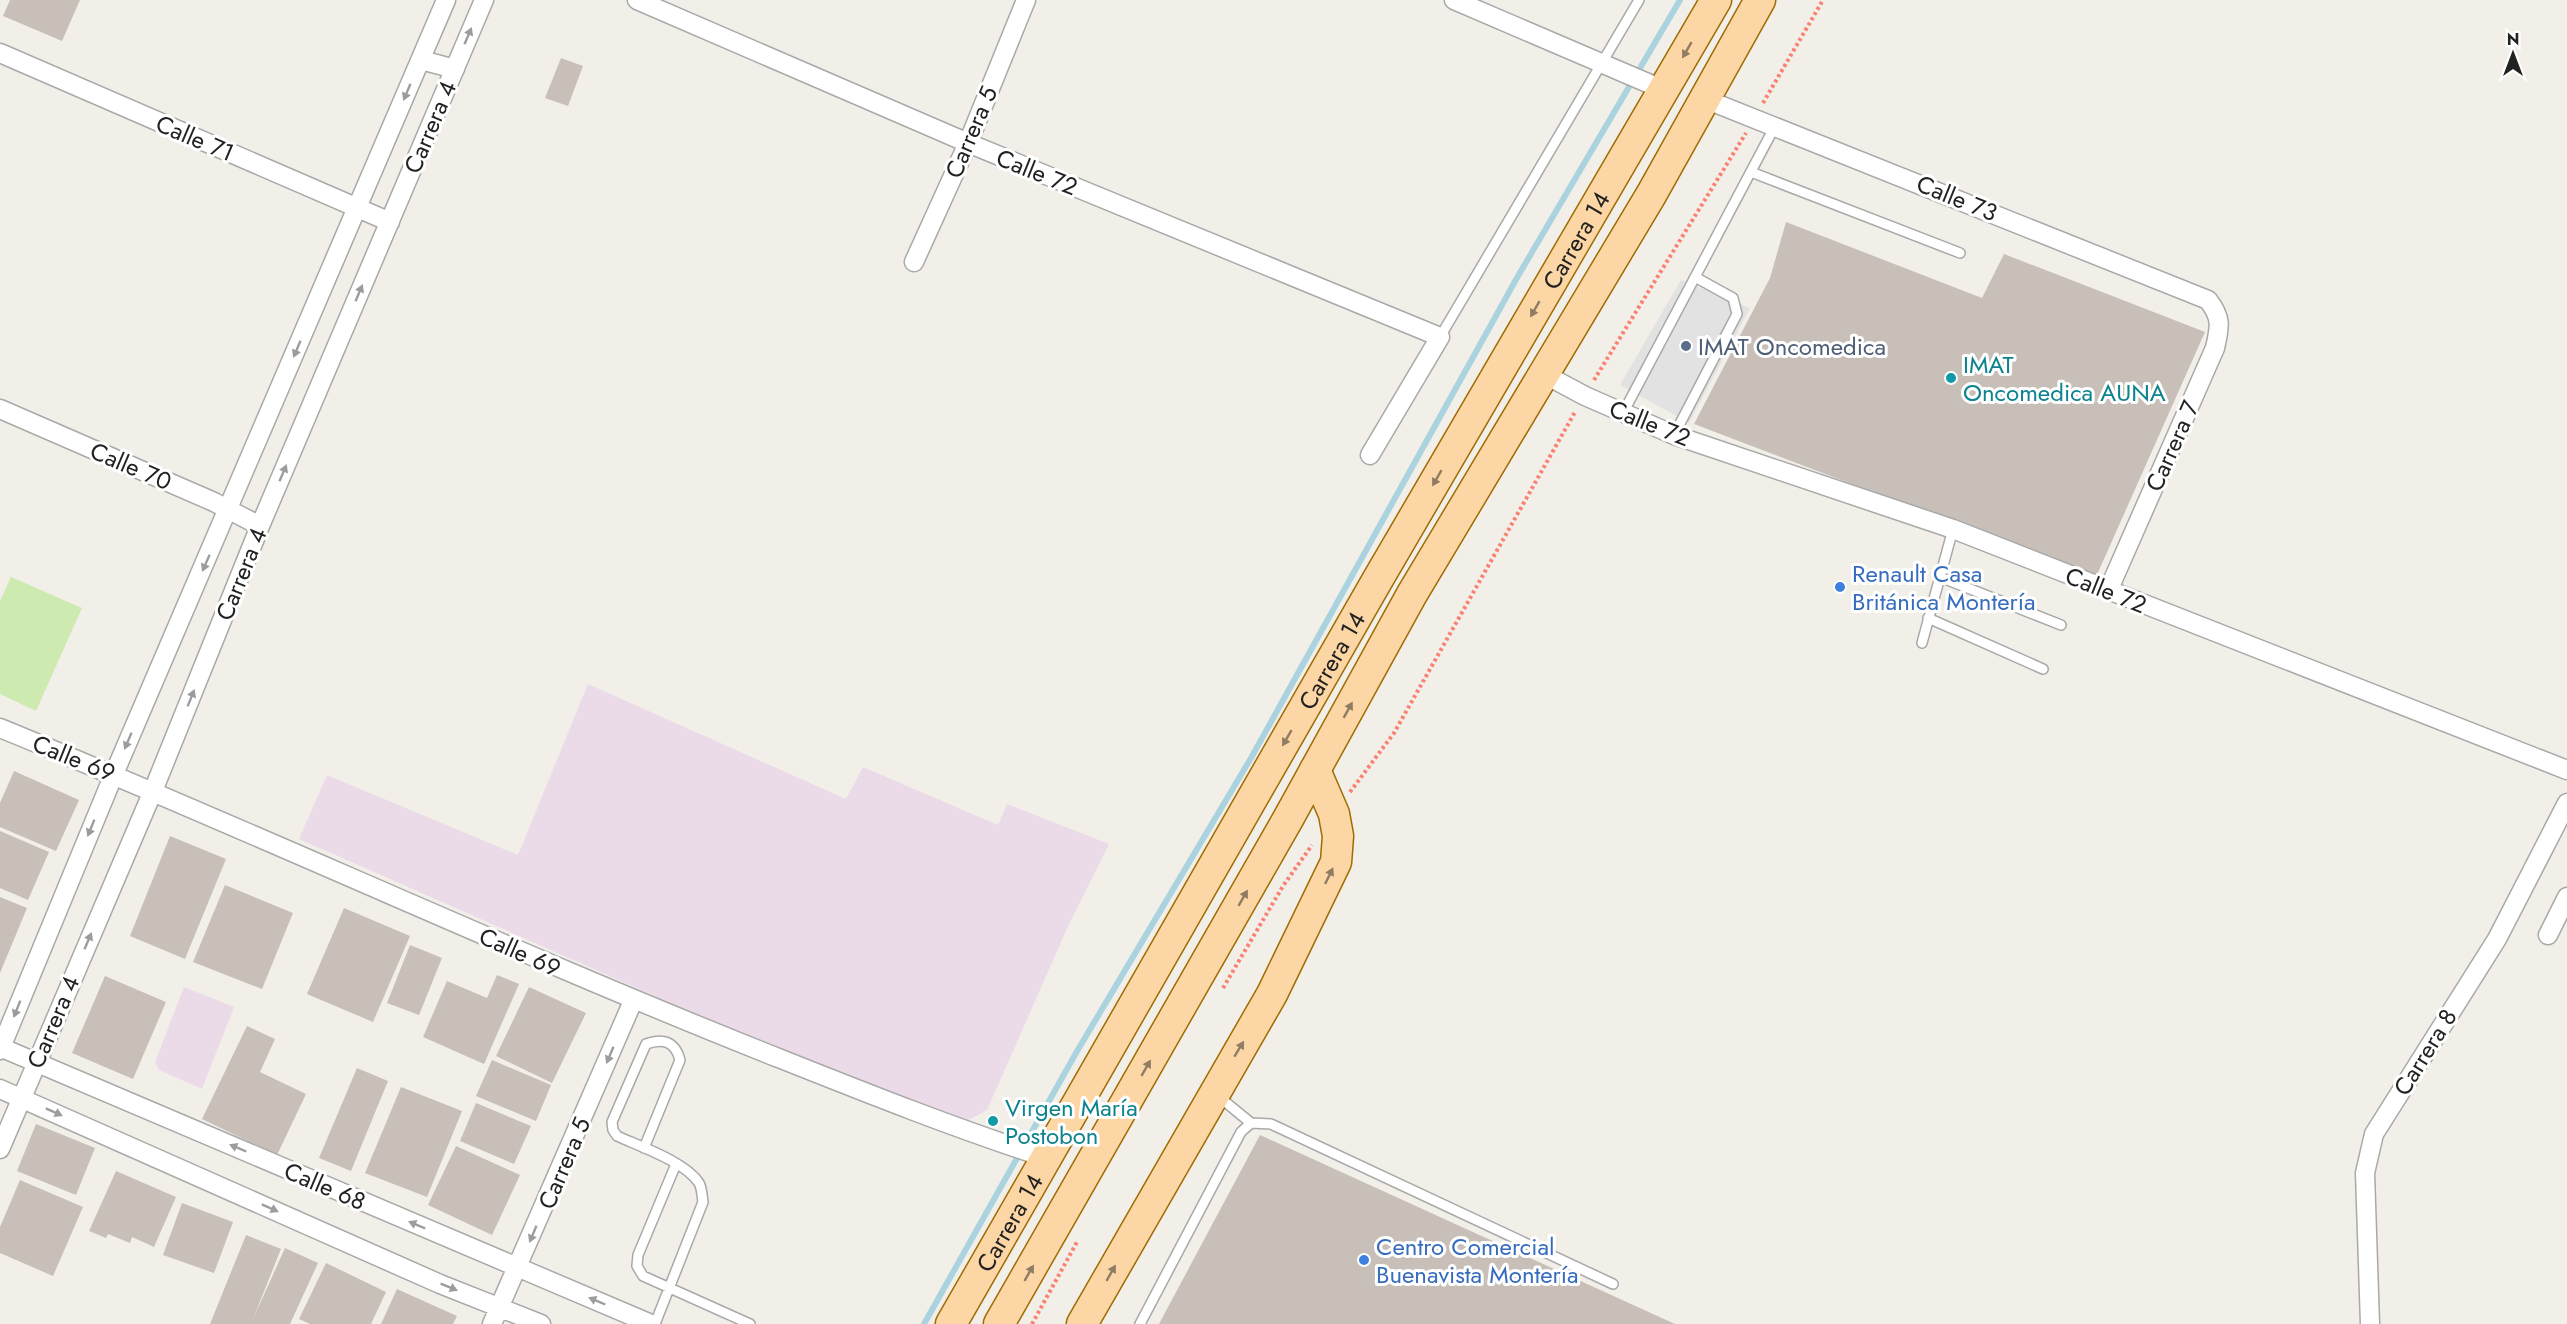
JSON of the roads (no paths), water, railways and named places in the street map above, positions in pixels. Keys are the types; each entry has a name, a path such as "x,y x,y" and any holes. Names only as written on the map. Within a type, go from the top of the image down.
{"main road":[{"name":"Carrera 14","path":"951,1324 1036,1155 1384,568 1656,87 1716,0"},
{"name":"Carrera 14","path":"999,1324 1315,770 1412,594 1645,205 1760,0"},
{"path":"1082,1324 1272,994 1336,862 1338,836 1334,814 1315,770"}],"street":[{"name":"Carrera 4","path":"0,1048 114,774 446,0"},
{"name":"Carrera 4","path":"0,1149 153,791 260,526 484,0"},
{"name":"Calle 72","path":"637,0 968,143 1440,337"},
{"name":"Carrera 5","path":"914,262 968,143 1026,0"},
{"path":"1454,0 1656,87"},
{"name":"Calle 71","path":"0,53 390,222"},
{"path":"421,60 455,69"},
{"name":"Calle 73","path":"1705,99 2208,300"},
{"name":"Carrera 7","path":"2108,591 2215,348 2220,327 2217,312 2208,300"},
{"path":"1370,455 1440,337"},
{"name":"Calle 72","path":"1544,374 1585,396 1674,435 1953,529 2567,770"},
{"name":"Calle 70","path":"0,409 229,509 260,526"},
{"name":"Calle 69","path":"0,728 114,774 633,1001 954,1128 1036,1155"},
{"name":"Carrera 8","path":"2370,1324 2365,1173 2374,1134 2497,939 2567,803"},
{"path":"2548,935 2567,897"},
{"name":"Carrera 5","path":"496,1316 519,1268 633,1001"},
{"name":"Calle 68","path":"0,1048 651,1324"},
{"name":"Calle 68","path":"0,1089 440,1284 496,1316 541,1324"}],"lane":[{"path":"1440,337 1609,67 1639,0"},
{"path":"1623,413 1775,126"},
{"path":"1751,172 1960,253"},
{"path":"1674,435 1737,314 1733,298 1695,277"},
{"path":"1922,643 1953,529"},
{"path":"1940,577 2061,625"},
{"path":"1928,618 2043,669"},
{"path":"644,1148 680,1060 677,1050 669,1042 657,1040 646,1044 612,1122 617,1136 676,1164 693,1175 700,1185 703,1202 655,1324"},
{"path":"1214,1093 1251,1123 1270,1124 1613,1284"},
{"path":"1140,1324 1241,1132 1251,1123"},
{"path":"676,1164 638,1255 637,1266 643,1276 668,1289 750,1324"}],"waterway":[{"path":"924,1324 1076,1053 1251,758 1518,276 1680,0"}],"place":[{"name":"IMAT Oncomedica","path":"1686,346"},
{"name":"IMAT Oncomedica AUNA","path":"1951,378"},
{"name":"Renault Casa Británica Montería","path":"1840,587"},
{"name":"Virgen María Postobon","path":"993,1121"},
{"name":"Centro Comercial Buenavista Montería","path":"1364,1260"}]}
